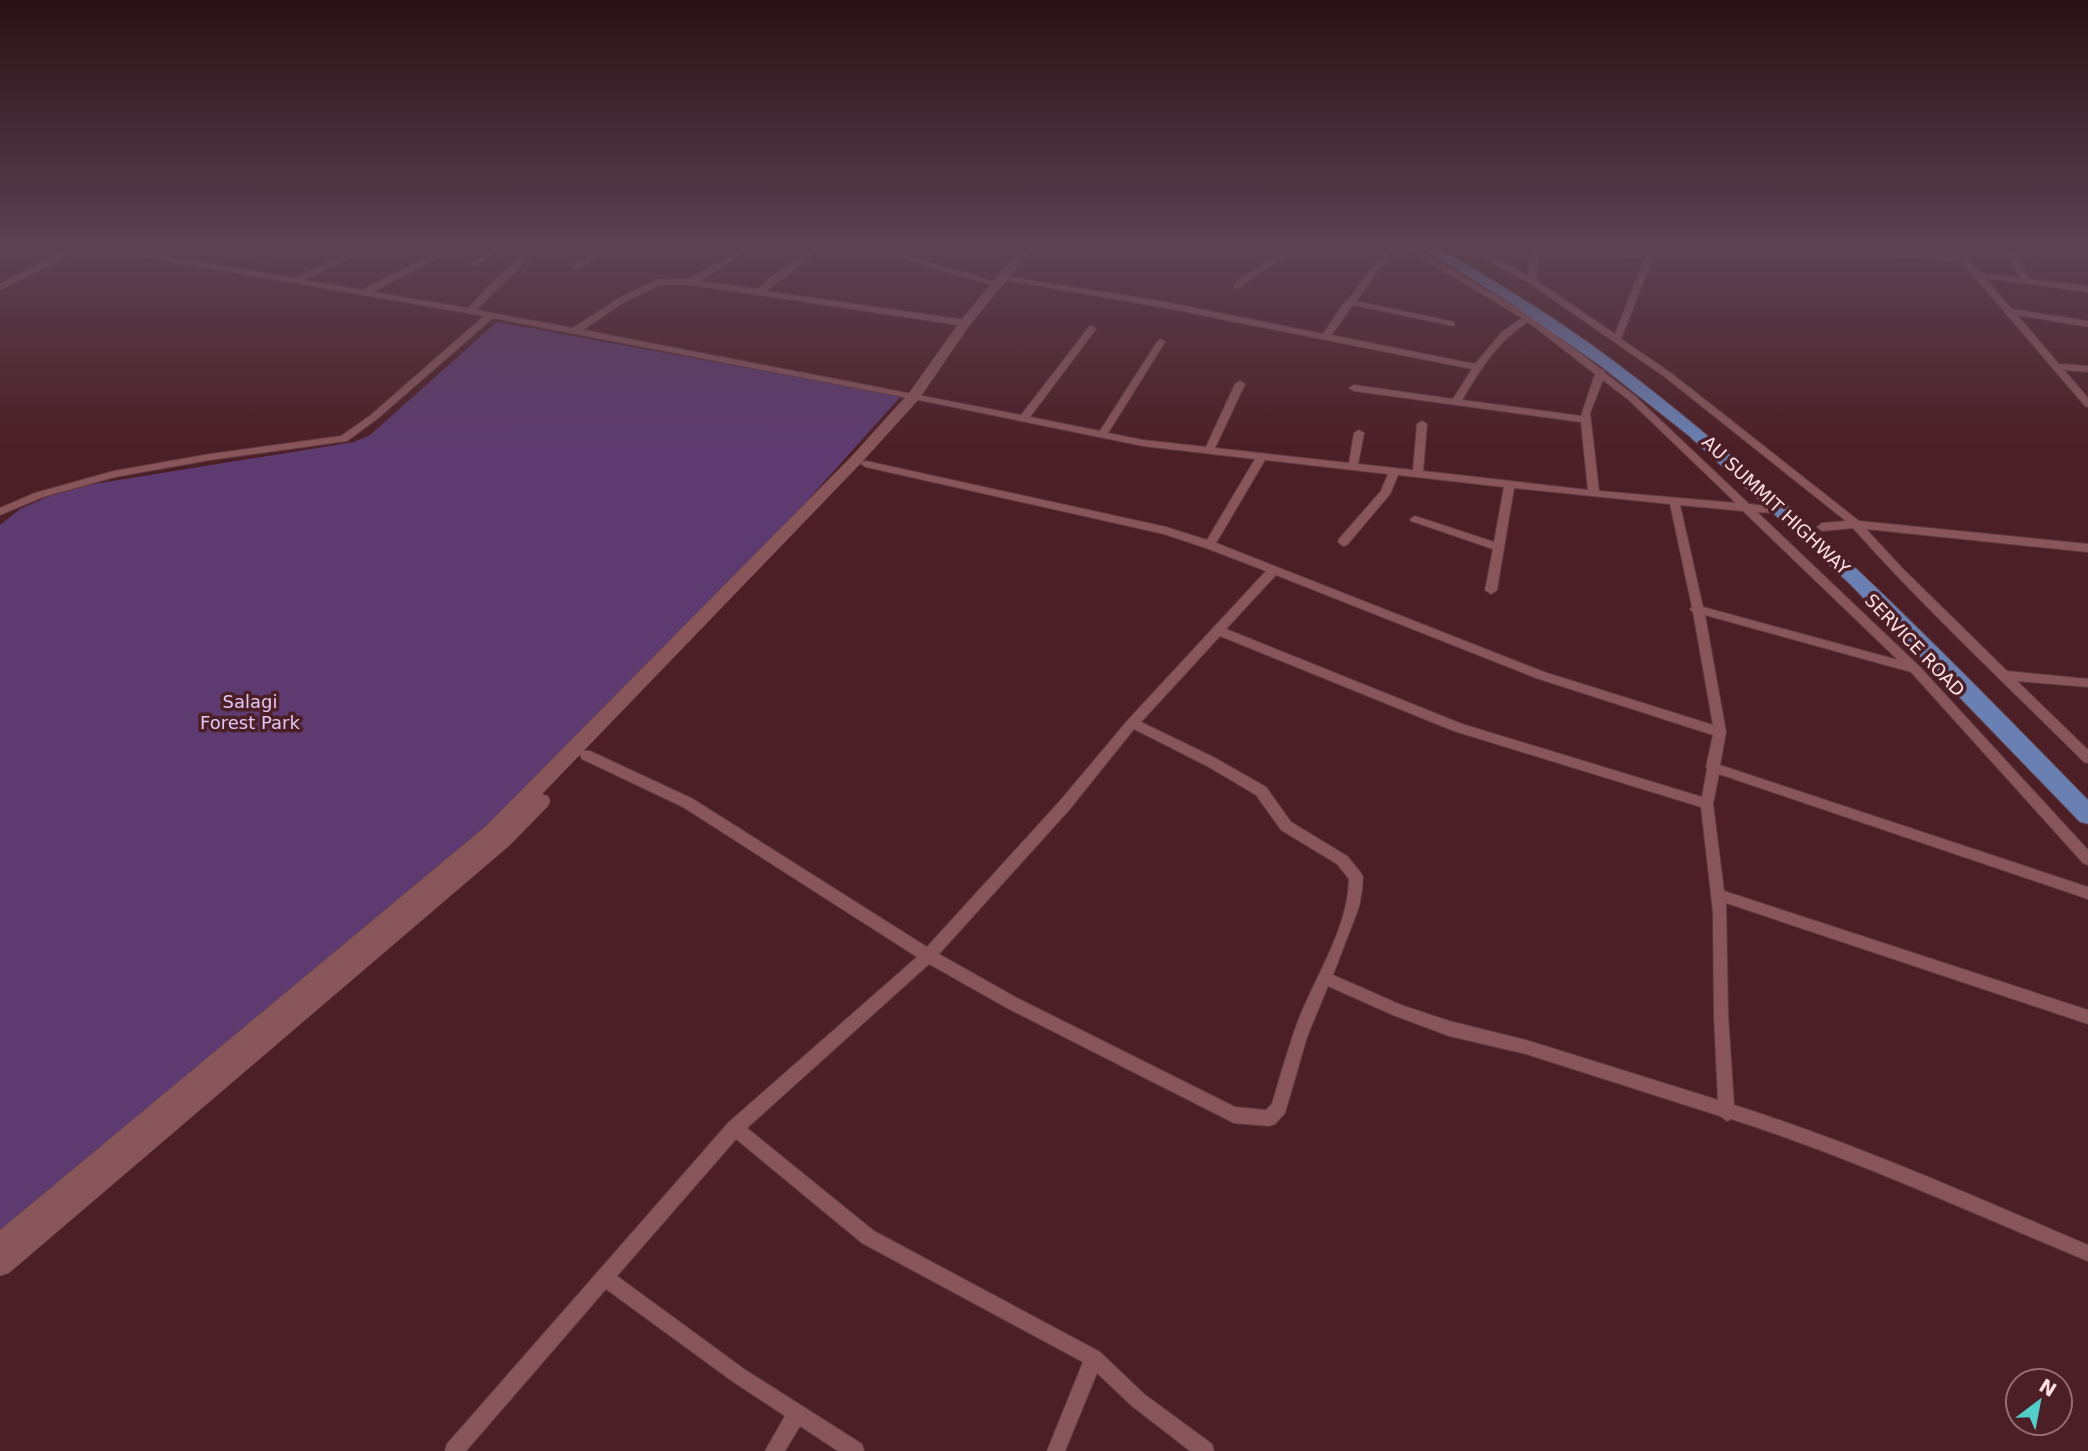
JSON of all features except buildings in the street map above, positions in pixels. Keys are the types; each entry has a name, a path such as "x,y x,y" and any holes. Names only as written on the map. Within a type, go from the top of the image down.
{"main road":[{"name":"AU SUMMIT HIGHWAY","path":"1535,312 1681,418 1786,511 1883,605 2088,815"},
{"name":"AU SUMMIT HIGHWAY","path":"1551,312 1612,353 1731,446 1822,527 2088,794"}],"street":[{"path":"469,312 914,396 1143,443 1594,494 1786,511"},
{"path":"575,331 604,312"},
{"path":"890,312 965,323"},
{"path":"0,1245 383,928 493,832 827,490 914,396 975,312"},
{"path":"1199,312 1478,367"},
{"path":"1325,337 1342,312"},
{"path":"1394,312 1451,324"},
{"name":"SERVICE ROAD","path":"1517,312 1601,372 1751,509 1916,670 2088,859"},
{"path":"1576,312 1735,425 1856,524 1899,572 2088,758"},
{"path":"1616,339 1625,312"},
{"path":"2012,312 2088,324"},
{"path":"2012,312 2088,404"},
{"path":"0,512 39,495 114,474 210,457 344,439 374,417 491,315"},
{"path":"1456,402 1507,329 1528,318"},
{"path":"1024,418 1092,329"},
{"path":"1102,435 1161,342"},
{"path":"2057,367 2088,369"},
{"path":"1594,494 1586,419 1601,372"},
{"path":"1209,451 1240,384"},
{"path":"1354,387 1586,419"},
{"path":"0,1264 433,901 503,839 866,464 914,404 914,396"},
{"path":"1418,474 1422,424"},
{"path":"1353,466 1359,433"},
{"path":"1210,545 1262,456"},
{"path":"866,464 1166,531 1275,569 1540,675 1720,732"},
{"path":"1343,542 1380,499 1394,471"},
{"path":"1491,590 1510,484"},
{"path":"1674,502 1720,732 1707,804 1719,895 1727,1113"},
{"path":"1415,519 1499,548"},
{"path":"1822,527 1856,524 2088,548"},
{"path":"454,1451 735,1128 928,956 1064,806 1132,723 1275,569"},
{"path":"1696,609 1916,670"},
{"path":"1217,629 1458,728 1707,804"},
{"path":"2002,675 2088,683"},
{"path":"586,755 688,803 928,956 1012,1003 1234,1115 1269,1118 1279,1108 1307,1016 1325,978 1357,883 1351,869 1286,826 1270,800 1254,787 1132,723"},
{"path":"1712,767 2088,893"},
{"path":"1719,895 2088,1017"},
{"path":"1325,978 1395,1009 1459,1031 1589,1066 1727,1113 1789,1130 1870,1161 2088,1253"},
{"path":"735,1128 868,1237 1094,1358 1138,1400 1205,1451"},
{"path":"604,1277 738,1375 855,1451"},
{"path":"1056,1451 1094,1358"},
{"path":"774,1451 797,1414"}],"green space":[{"name":"Salagi Forest Park","path":"497,322 901,396 747,568 477,846 0,1255 0,525 20,509 52,495 94,484 354,442 370,435"}]}
